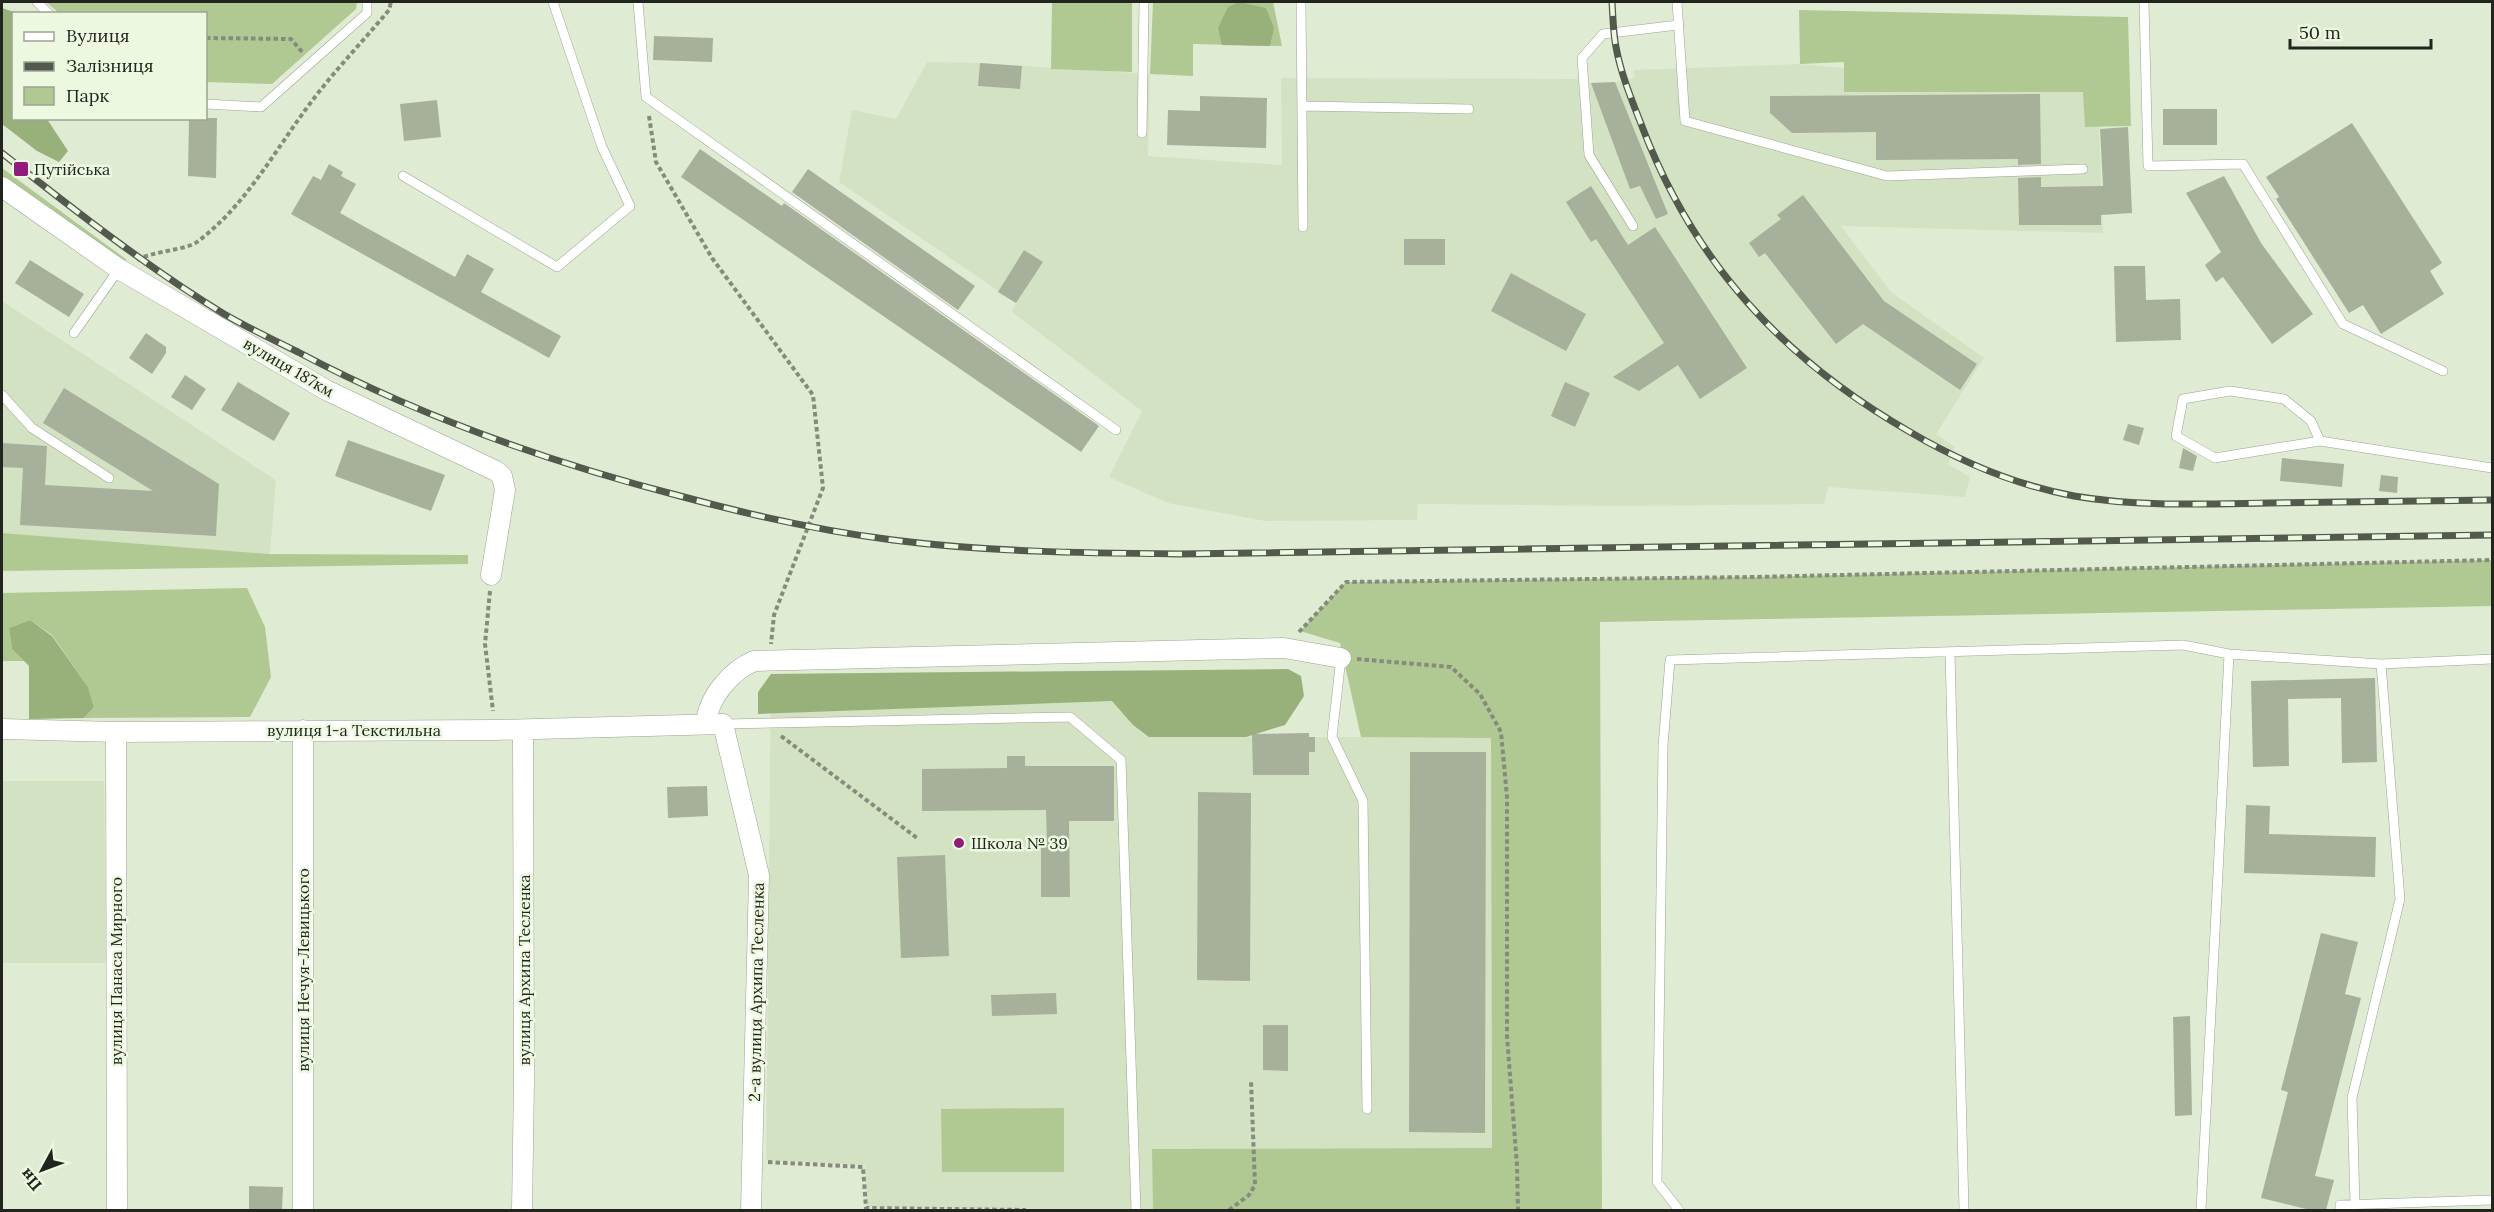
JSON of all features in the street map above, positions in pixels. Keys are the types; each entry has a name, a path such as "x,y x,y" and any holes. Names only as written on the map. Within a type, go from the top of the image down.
{"street":[{"name":"вулиця 187км","path":"2,187 119,269 326,390 496,471 502,476 505,490 491,574"},
{"path":"715,724 709,708 719,691 736,672 754,661 770,659 1284,648 1341,658"},
{"name":"вулиця 1-а Текстильна","path":"2,729 116,732 523,730 715,724"},
{"name":"2-а вулиця Архипа Тесленка","path":"715,724 759,874 751,1210"},
{"name":"вулиця Нечуя-Левицького","path":"303,730 303,1210"},
{"name":"вулиця Архипа Тесленка","path":"522,1210 523,730"},
{"name":"вулиця Панаса Мирного","path":"116,732 117,1210"}],"lane":[{"path":"207,104 261,107 367,13 367,2"},
{"path":"403,176 557,267 630,206 603,147 553,2"},
{"path":"638,2 646,97 1116,430"},
{"path":"1142,133 1144,2"},
{"path":"1301,2 1303,227"},
{"path":"1677,2 1685,121 1887,176 2083,169"},
{"path":"2144,2 2148,166 2243,164 2343,324 2443,371"},
{"path":"1633,226 1589,155 1582,58 1603,34 1678,26"},
{"path":"1302,106 1469,109"},
{"path":"74,333 119,269"},
{"path":"2320,441 2311,421 2284,399 2230,391 2183,399 2175,436 2216,458 2320,441 2493,468"},
{"path":"2,395 32,428 109,478"},
{"path":"1679,1210 1657,1182 1663,746 1670,660 2183,645 2229,654 2381,664 2493,659"},
{"path":"1950,652 1964,1210"},
{"path":"2202,1210 2229,654"},
{"path":"1341,658 1332,737 1363,801 1367,1109"},
{"path":"2355,1204 2352,1098 2400,899 2381,664"},
{"path":"715,724 1070,717 1121,760 1136,1210"},
{"path":"2340,1210 2340,1205 2355,1204 2493,1200"}],"path":[{"path":"119,269 155,252 195,244 215,227 245,195 316,96 389,10 391,2"},
{"path":"207,38 291,39 311,62"},
{"path":"646,97 656,162 712,258 813,395 823,488 774,615 770,659"},
{"path":"1284,648 1346,582 1754,577 2493,560"},
{"path":"491,574 485,644 495,730"},
{"path":"1341,658 1451,667 1480,694 1501,732 1507,797 1507,1036 1518,1166 1518,1210"},
{"path":"764,723 917,838"},
{"path":"1229,1210 1249,1196 1255,1185 1251,1081"},
{"path":"752,1162 863,1167 866,1208 1026,1210"}],"shaded area":[{"path":"927,62 980,63 1150,74 1148,156 1282,165 1281,78 1576,79 1591,83 1635,78 1633,70 1800,64 1844,68 1845,92 2084,92 2085,126 2099,127 2103,233 1841,226 1891,292 1984,358 1936,434 1955,447 1948,464 1970,477 1965,497 1828,487 1824,504 1618,506 1418,504 1417,520 1265,521 1168,503 1109,477 1142,411 1012,312 1016,303 839,182 852,110 896,119"},
{"path":"2,301 276,480 270,554 2,533"},
{"path":"1146,670 1149,737 1491,737 1492,1149 1153,1149 1153,1210 867,1207 865,1165 766,1160 771,674"},
{"path":"2,781 104,781 106,963 2,963"}],"green space":[{"path":"46,2 357,2 356,9 272,84 207,82 207,12 58,12"},
{"path":"1052,2 1132,2 1132,72 1051,69"},
{"path":"1153,2 1273,2 1282,46 1193,44 1193,76 1150,74"},
{"path":"1239,2 1266,8 1274,28 1270,46 1222,45 1218,28 1228,7"},
{"path":"2,8 14,12 12,12 12,120 48,120 68,151 59,162 37,151 2,124"},
{"path":"1799,10 2128,17 2131,126 2085,127 2083,92 1844,92 1844,62 1800,64"},
{"path":"2,168 127,260 118,261 2,176"},
{"path":"2,533 270,554 468,555 468,564 2,571"},
{"path":"2492,560 2492,606 1600,622 1602,1210 1153,1210 1152,1149 1492,1148 1491,738 1361,737 1340,643 1300,631 1346,582 1754,577"},
{"path":"247,588 265,627 271,677 250,717 84,718 94,707 88,687 52,635 30,620 9,628 12,649 24,661 2,661 2,593"},
{"path":"30,620 52,636 88,687 94,707 84,718 29,719 29,666 12,649 9,628"},
{"path":"1288,669 1301,676 1304,696 1285,725 1246,737 1149,737 1133,725 1112,701 758,714 758,692 771,674"},
{"path":"1064,1108 1064,1172 942,1172 941,1109"}],"building":[{"path":"654,36 713,38 712,62 653,60"},
{"path":"980,63 1022,66 1020,89 978,86"},
{"path":"1615,82 1668,214 1656,219 1640,186 1630,189 1591,83"},
{"path":"2040,94 2041,164 2018,165 2018,159 1876,160 1876,132 1792,133 1770,113 1770,96"},
{"path":"1200,96 1267,98 1266,148 1167,145 1168,110 1200,111"},
{"path":"437,100 441,137 404,141 400,104"},
{"path":"2163,109 2217,109 2217,145 2163,145"},
{"path":"217,118 216,178 188,176 189,120"},
{"path":"2352,123 2442,263 2430,271 2444,294 2381,334 2363,305 2349,313 2276,199 2279,197 2266,177"},
{"path":"2128,127 2132,213 2101,215 2101,225 2019,225 2018,178 2041,177 2041,187 2103,186 2100,129"},
{"path":"700,149 782,206 784,203 1099,426 1081,452 681,177"},
{"path":"329,164 343,172 341,176 356,184 340,213 455,277 467,254 494,269 481,292 561,336 549,358 291,214 313,176 321,180"},
{"path":"808,169 975,286 958,310 792,192"},
{"path":"2224,176 2261,243 2313,314 2272,344 2223,277 2216,282 2205,265 2221,252 2186,193"},
{"path":"1591,186 1628,245 1655,227 1747,368 1700,399 1678,365 1639,391 1613,377 1664,343 1596,239 1591,242 1566,202"},
{"path":"1803,195 1884,301 1977,364 1960,390 1863,324 1836,344 1765,253 1759,257 1749,243 1781,219 1777,215"},
{"path":"1404,239 1445,239 1445,265 1404,265"},
{"path":"1024,250 1043,262 1016,303 998,292"},
{"path":"30,260 84,294 69,317 15,283"},
{"path":"2114,266 2145,266 2146,300 2180,299 2181,340 2116,342"},
{"path":"1511,273 1586,314 1566,351 1491,311"},
{"path":"146,333 166,347 166,353 152,374 129,358"},
{"path":"185,375 206,389 192,410 171,397"},
{"path":"238,382 290,413 274,441 221,410"},
{"path":"1565,382 1590,393 1575,427 1551,416"},
{"path":"64,388 219,484 216,536 20,525 23,468 2,467 2,443 47,446 45,485 153,491 43,423"},
{"path":"2128,424 2144,428 2139,445 2123,440"},
{"path":"348,440 445,475 431,511 335,476"},
{"path":"2183,448 2197,456 2193,471 2179,468"},
{"path":"2282,458 2344,464 2342,487 2280,481"},
{"path":"2381,475 2398,477 2397,493 2379,491"},
{"path":"2375,678 2377,762 2342,763 2341,698 2288,699 2289,766 2253,767 2251,681"},
{"path":"1309,733 1309,737 1315,737 1315,752 1309,752 1309,775 1253,775 1252,734"},
{"path":"1410,752 1486,752 1485,1133 1409,1132"},
{"path":"1007,756 1025,756 1025,766 1114,766 1114,821 1069,821 1070,897 1041,897 1041,844 1047,844 1046,810 922,811 922,769 1007,768"},
{"path":"707,786 708,816 668,818 667,787"},
{"path":"1198,792 1251,793 1250,981 1197,980"},
{"path":"2246,805 2270,806 2269,834 2376,837 2375,877 2244,873"},
{"path":"945,855 949,956 901,958 897,857"},
{"path":"2321,933 2358,942 2345,994 2361,998 2315,1176 2334,1180 2326,1210 2310,1210 2261,1198 2288,1092 2281,1090"},
{"path":"1056,993 1057,1014 992,1016 991,995"},
{"path":"2190,1016 2192,1115 2175,1116 2173,1017"},
{"path":"1263,1025 1288,1025 1288,1071 1263,1070"},
{"path":"249,1186 283,1187 282,1210 249,1209"}],"railway":[{"path":"1612,2 1618,57 1643,129 1664,178 1689,223 1717,265 1749,304 1784,340 1822,373 1864,404 1929,443 1969,463 2010,479 2031,486 2098,500 2196,504 2492,500"},
{"path":"2,153 83,216 195,296 252,329 390,397 485,435 631,483 759,516 866,536 929,544 1000,549 1180,554 2492,535"}],"place":[{"name":"Путійська","path":"21,169"},
{"name":"Школа № 39","path":"959,843"}]}
